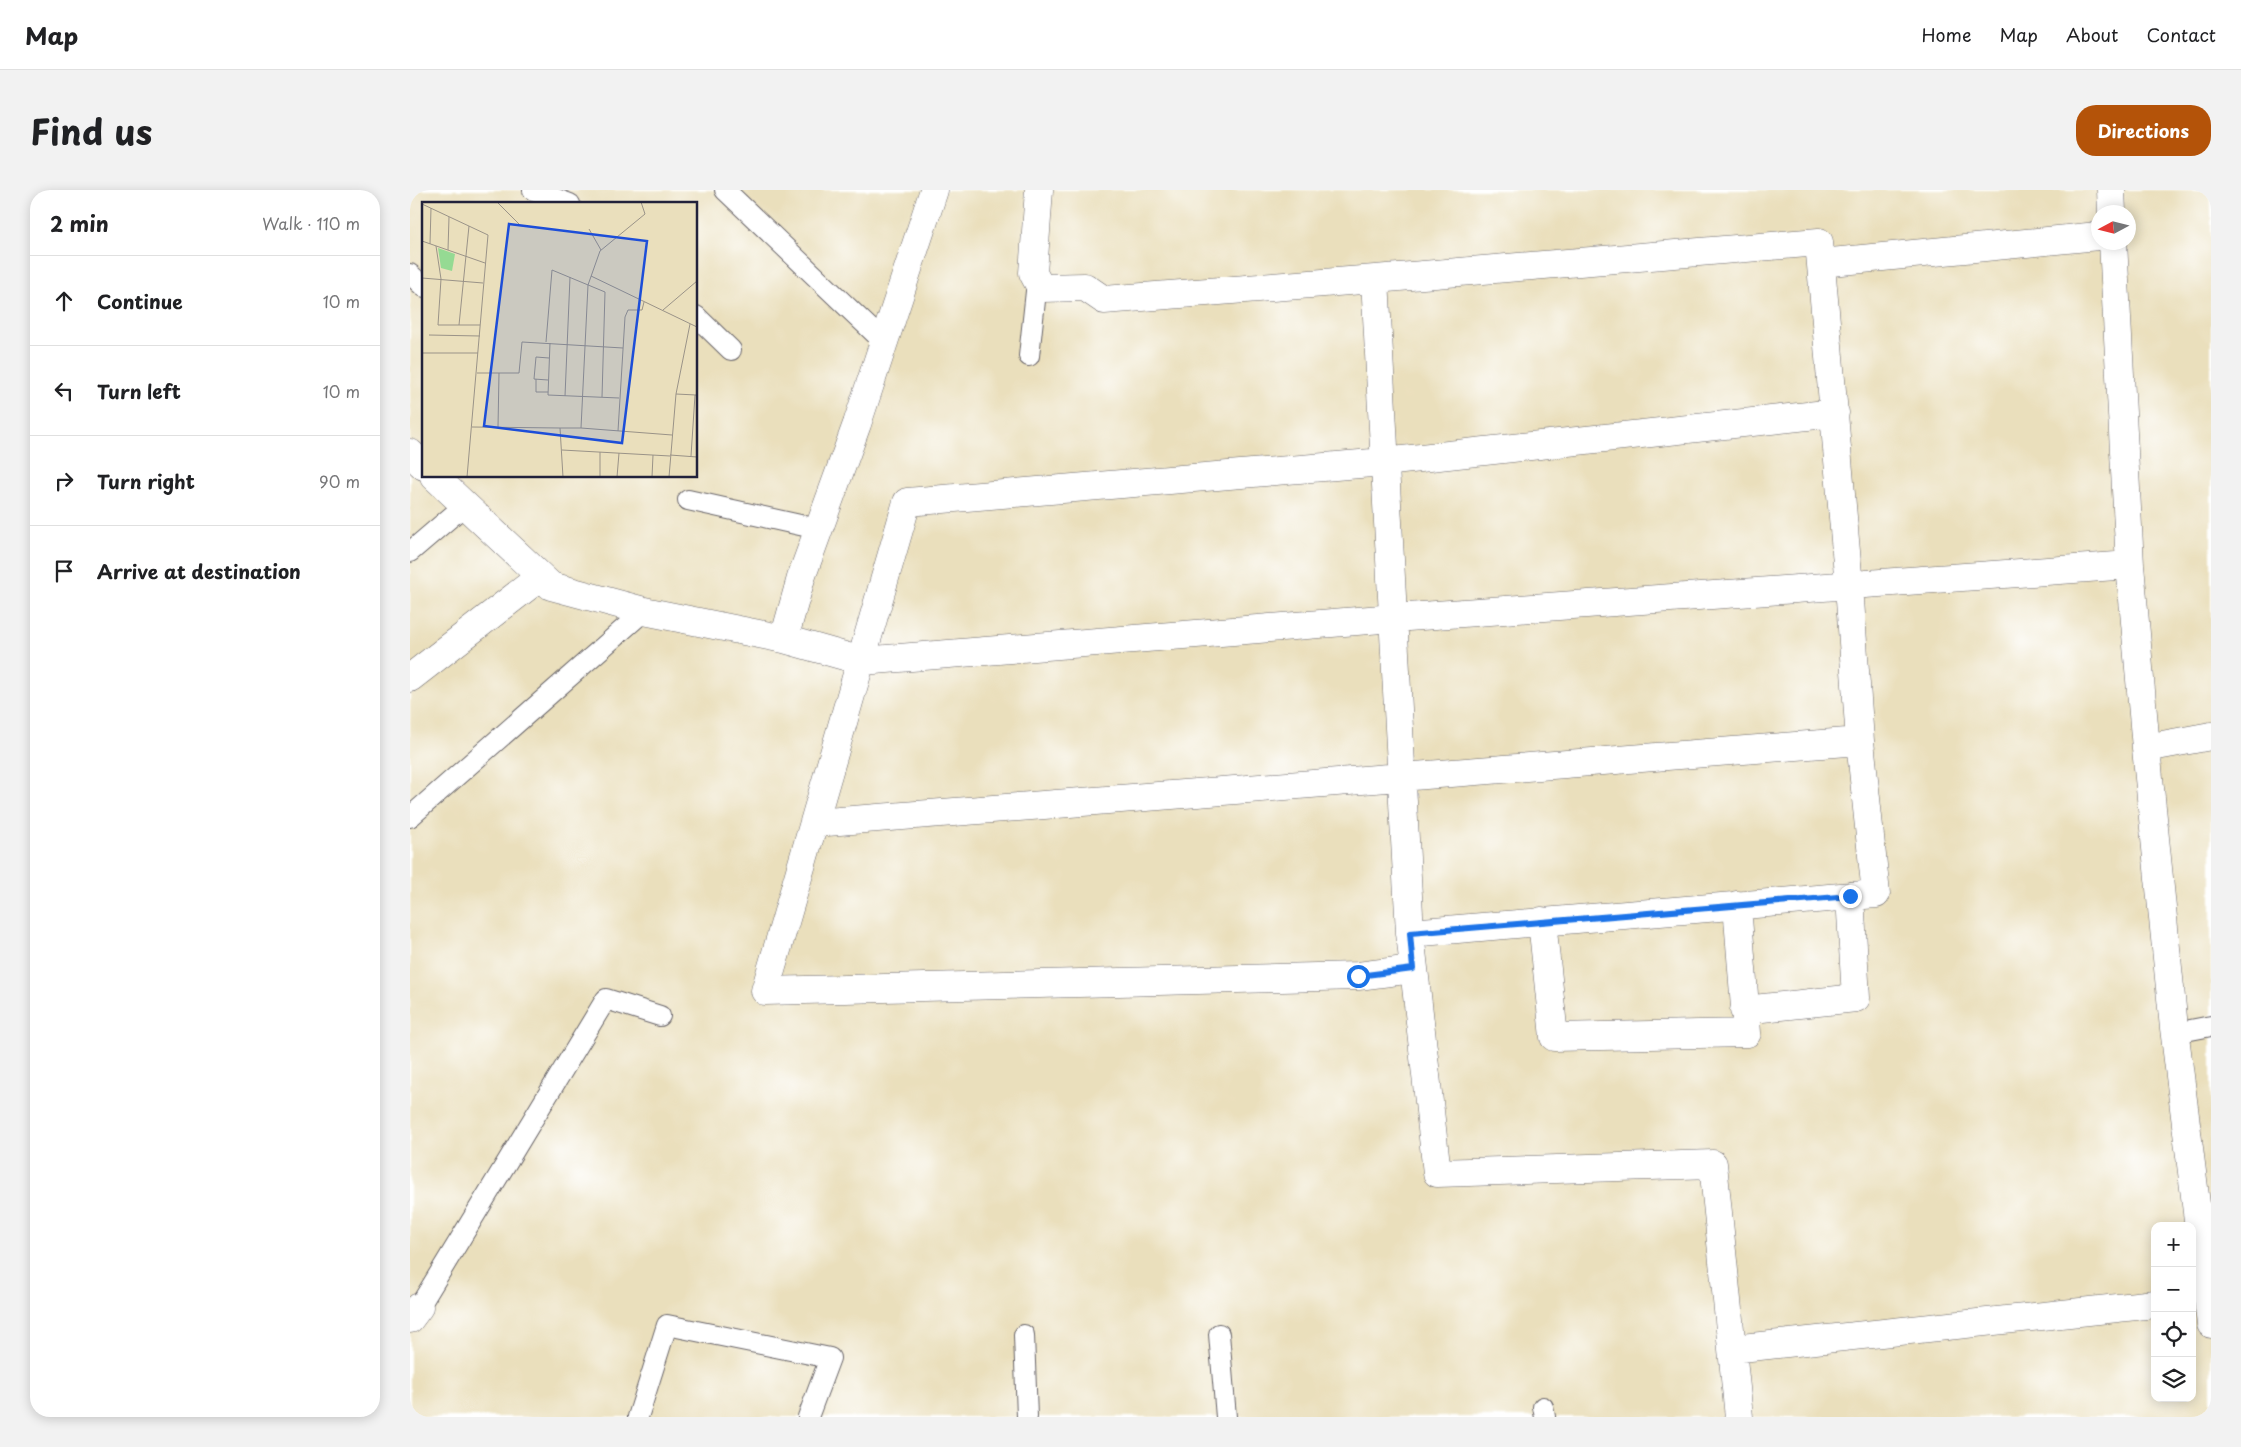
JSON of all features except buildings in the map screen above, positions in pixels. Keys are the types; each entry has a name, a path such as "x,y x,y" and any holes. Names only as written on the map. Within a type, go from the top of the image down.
{"street":[{"path":"784,639 818,529 857,424 934,190"},
{"path":"1039,190 1033,273 1037,282 1041,288 1085,288 1104,300 1819,242 1849,586 1860,741 1876,894 1410,933"},
{"path":"2111,190 2112,205"},
{"path":"1822,263 2091,237"},
{"path":"2113,250 2130,565 2146,748 2175,1033 2204,1205 2204,1308"},
{"path":"1375,279 1394,618 1400,777 1410,933 1437,1173 1713,1164 1740,1417"},
{"path":"1413,969 1358,976 766,992 907,502 1384,462 1834,413"},
{"path":"410,453 422,464"},
{"path":"436,478 551,586 644,611 784,639 862,661 1394,618 2130,565"},
{"path":"410,678 540,577"},
{"path":"2146,748 2211,736"},
{"path":"814,823 1860,741"},
{"path":"1744,1010 1856,998 1850,896"},
{"path":"1542,921 1554,1038 1747,1033 1737,905"},
{"path":"1732,1349 2151,1304"}],"lane":[{"path":"533,190 565,202"},
{"path":"725,190 884,342"},
{"path":"410,274 422,284"},
{"path":"1029,356 1037,282"},
{"path":"698,318 731,350"},
{"path":"688,500 818,529"},
{"path":"410,552 465,505"},
{"path":"410,816 644,611"},
{"path":"414,1313 606,1000 660,1016"},
{"path":"2175,1033 2211,1026"},
{"path":"638,1417 667,1325 830,1358 808,1417"},
{"path":"1219,1334 1226,1417"},
{"path":"1024,1335 1027,1417"}],"route":[{"path":"1358,976 1413,969 1410,933 1850,896"}]}
